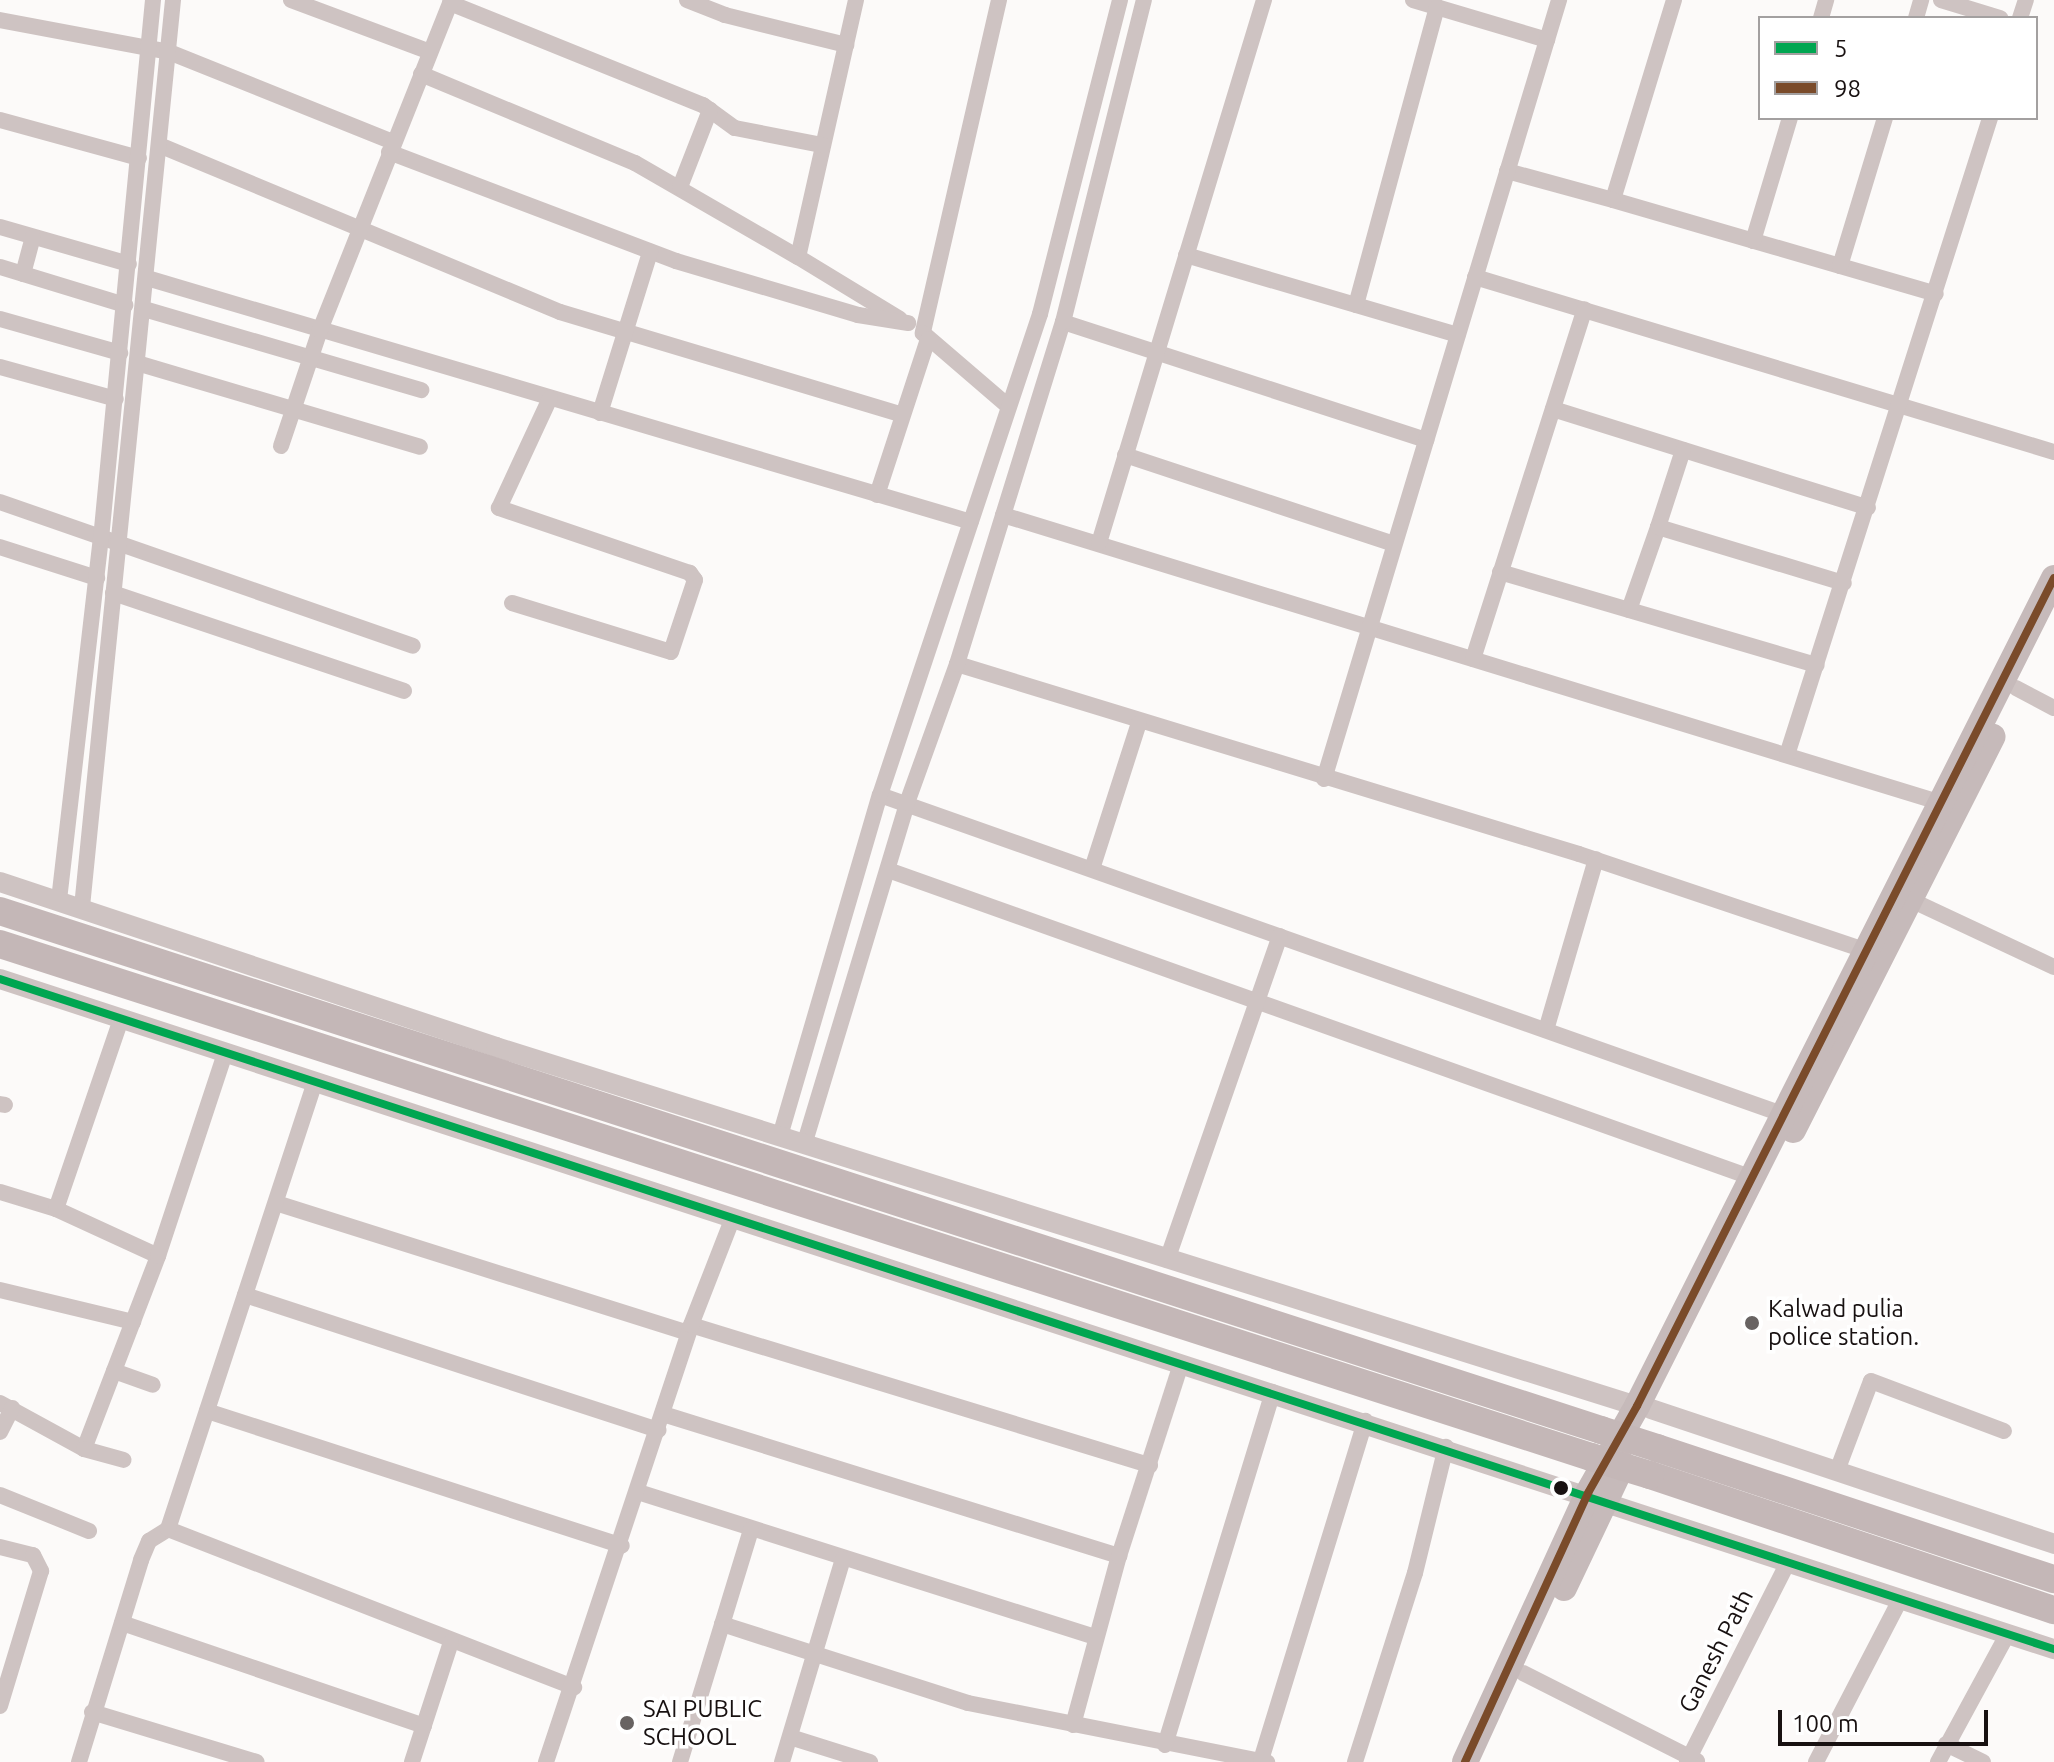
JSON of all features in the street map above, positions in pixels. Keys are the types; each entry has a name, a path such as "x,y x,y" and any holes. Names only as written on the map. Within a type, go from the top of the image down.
{"highway":[{"path":"0,911 1601,1430 1654,1462 2054,1610"},
{"path":"0,944 1591,1457 1654,1462 2054,1579"}],"main road":[{"path":"1465,1762 1872,952 1938,802 2054,578"},
{"path":"1644,1407 1782,1114 1872,952 1911,900 2054,612"},
{"path":"1483,1762 1597,1496"}],"street":[{"path":"82,907 113,593 109,542 116,399 153,0"},
{"path":"59,900 97,578 109,542 144,309 173,0"},
{"path":"291,0 430,52"},
{"path":"687,0 725,15 846,45"},
{"path":"798,257 856,0"},
{"path":"877,495 926,336 999,0"},
{"path":"780,1136 880,795 1040,314 1120,0"},
{"path":"804,1145 907,803 957,664 1063,322 1144,0"},
{"path":"1099,543 1264,0"},
{"path":"1413,0 1547,40"},
{"path":"1324,779 1559,0"},
{"path":"1613,200 1674,0"},
{"path":"1941,0 1993,16"},
{"path":"281,446 359,227 451,2 710,110 735,128 822,145"},
{"path":"1356,305 1437,7"},
{"path":"0,20 148,51 169,52 391,147 650,252 858,315 908,323"},
{"path":"421,74 680,187 908,323 1009,407"},
{"path":"680,187 710,110"},
{"path":"0,120 139,158"},
{"path":"1753,241 1789,120"},
{"path":"1840,266 1884,120"},
{"path":"1787,755 1903,403 1989,120"},
{"path":"159,145 560,312 901,414"},
{"path":"1507,171 1936,294"},
{"path":"0,227 129,264"},
{"path":"23,274 33,237"},
{"path":"600,413 622,331 650,252"},
{"path":"1186,255 1457,335"},
{"path":"0,267 125,305"},
{"path":"1475,277 1903,403 2054,452"},
{"path":"147,278 971,522"},
{"path":"144,309 421,390"},
{"path":"1473,659 1585,309"},
{"path":"0,319 120,353"},
{"path":"1063,322 1426,440"},
{"path":"137,363 420,447"},
{"path":"0,367 116,399"},
{"path":"512,603 671,652 695,580 690,573 499,508 550,398"},
{"path":"1553,409 1868,508"},
{"path":"1629,610 1683,450"},
{"path":"1125,455 1394,544"},
{"path":"0,502 413,646"},
{"path":"1003,515 1938,802"},
{"path":"1658,527 1844,583"},
{"path":"0,547 97,578"},
{"path":"1500,572 1817,665"},
{"path":"113,593 404,691"},
{"path":"957,664 1139,723 1596,859 1872,952"},
{"path":"2016,688 2054,708"},
{"path":"1092,869 1139,723"},
{"path":"880,795 1782,1114"},
{"path":"1546,1030 1596,859"},
{"path":"888,870 1750,1177"},
{"path":"0,882 496,1047 1167,1260 1644,1407 2054,1544"},
{"path":"1911,900 2054,967"},
{"path":"1167,1260 1280,936"},
{"path":"0,979 1181,1364 1597,1496 2054,1649"},
{"path":"56,1209 121,1019"},
{"path":"84,1449 158,1256 225,1053"},
{"path":"79,1762 92,1712 149,1541 168,1529 315,1082"},
{"path":"0,1192 56,1209 158,1256"},
{"path":"276,1203 1150,1465"},
{"path":"546,1762 622,1546 690,1329 733,1217"},
{"path":"0,1290 133,1322"},
{"path":"245,1295 661,1422 1119,1556"},
{"path":"1073,1725 1119,1556 1181,1364"},
{"path":"114,1371 153,1385"},
{"path":"1837,1471 1871,1381 2004,1431"},
{"path":"1165,1745 1273,1392"},
{"path":"0,1432 6,1406 84,1449 124,1460"},
{"path":"207,1411 622,1546"},
{"path":"722,1624 968,1703 1165,1745 1264,1761 1365,1421"},
{"path":"1355,1762 1415,1573 1446,1447"},
{"path":"638,1492 1096,1637"},
{"path":"0,1495 89,1531"},
{"path":"168,1529 451,1642 574,1687"},
{"path":"680,1762 751,1530"},
{"path":"0,1547 33,1555 41,1571 0,1706"},
{"path":"782,1762 843,1559"},
{"name":"Ganesh Path","path":"1691,1760 1788,1562"},
{"path":"1816,1762 1901,1598"},
{"path":"122,1623 424,1726"},
{"path":"1938,1762 2007,1635"},
{"path":"412,1762 451,1642"},
{"path":"1523,1673 1691,1760"},
{"path":"92,1712 257,1762"},
{"path":"790,1737 870,1762"},
{"path":"1946,1744 1983,1762"}],"transit line":[{"name":"98","path":"1465,1762 1588,1493 1637,1406 2054,578"},
{"name":"5","path":"0,979 2054,1649"}],"place":[{"name":"Kalwad pulia police station.","path":"1752,1323"},
{"name":"SAI PUBLIC SCHOOL","path":"627,1723"}]}
